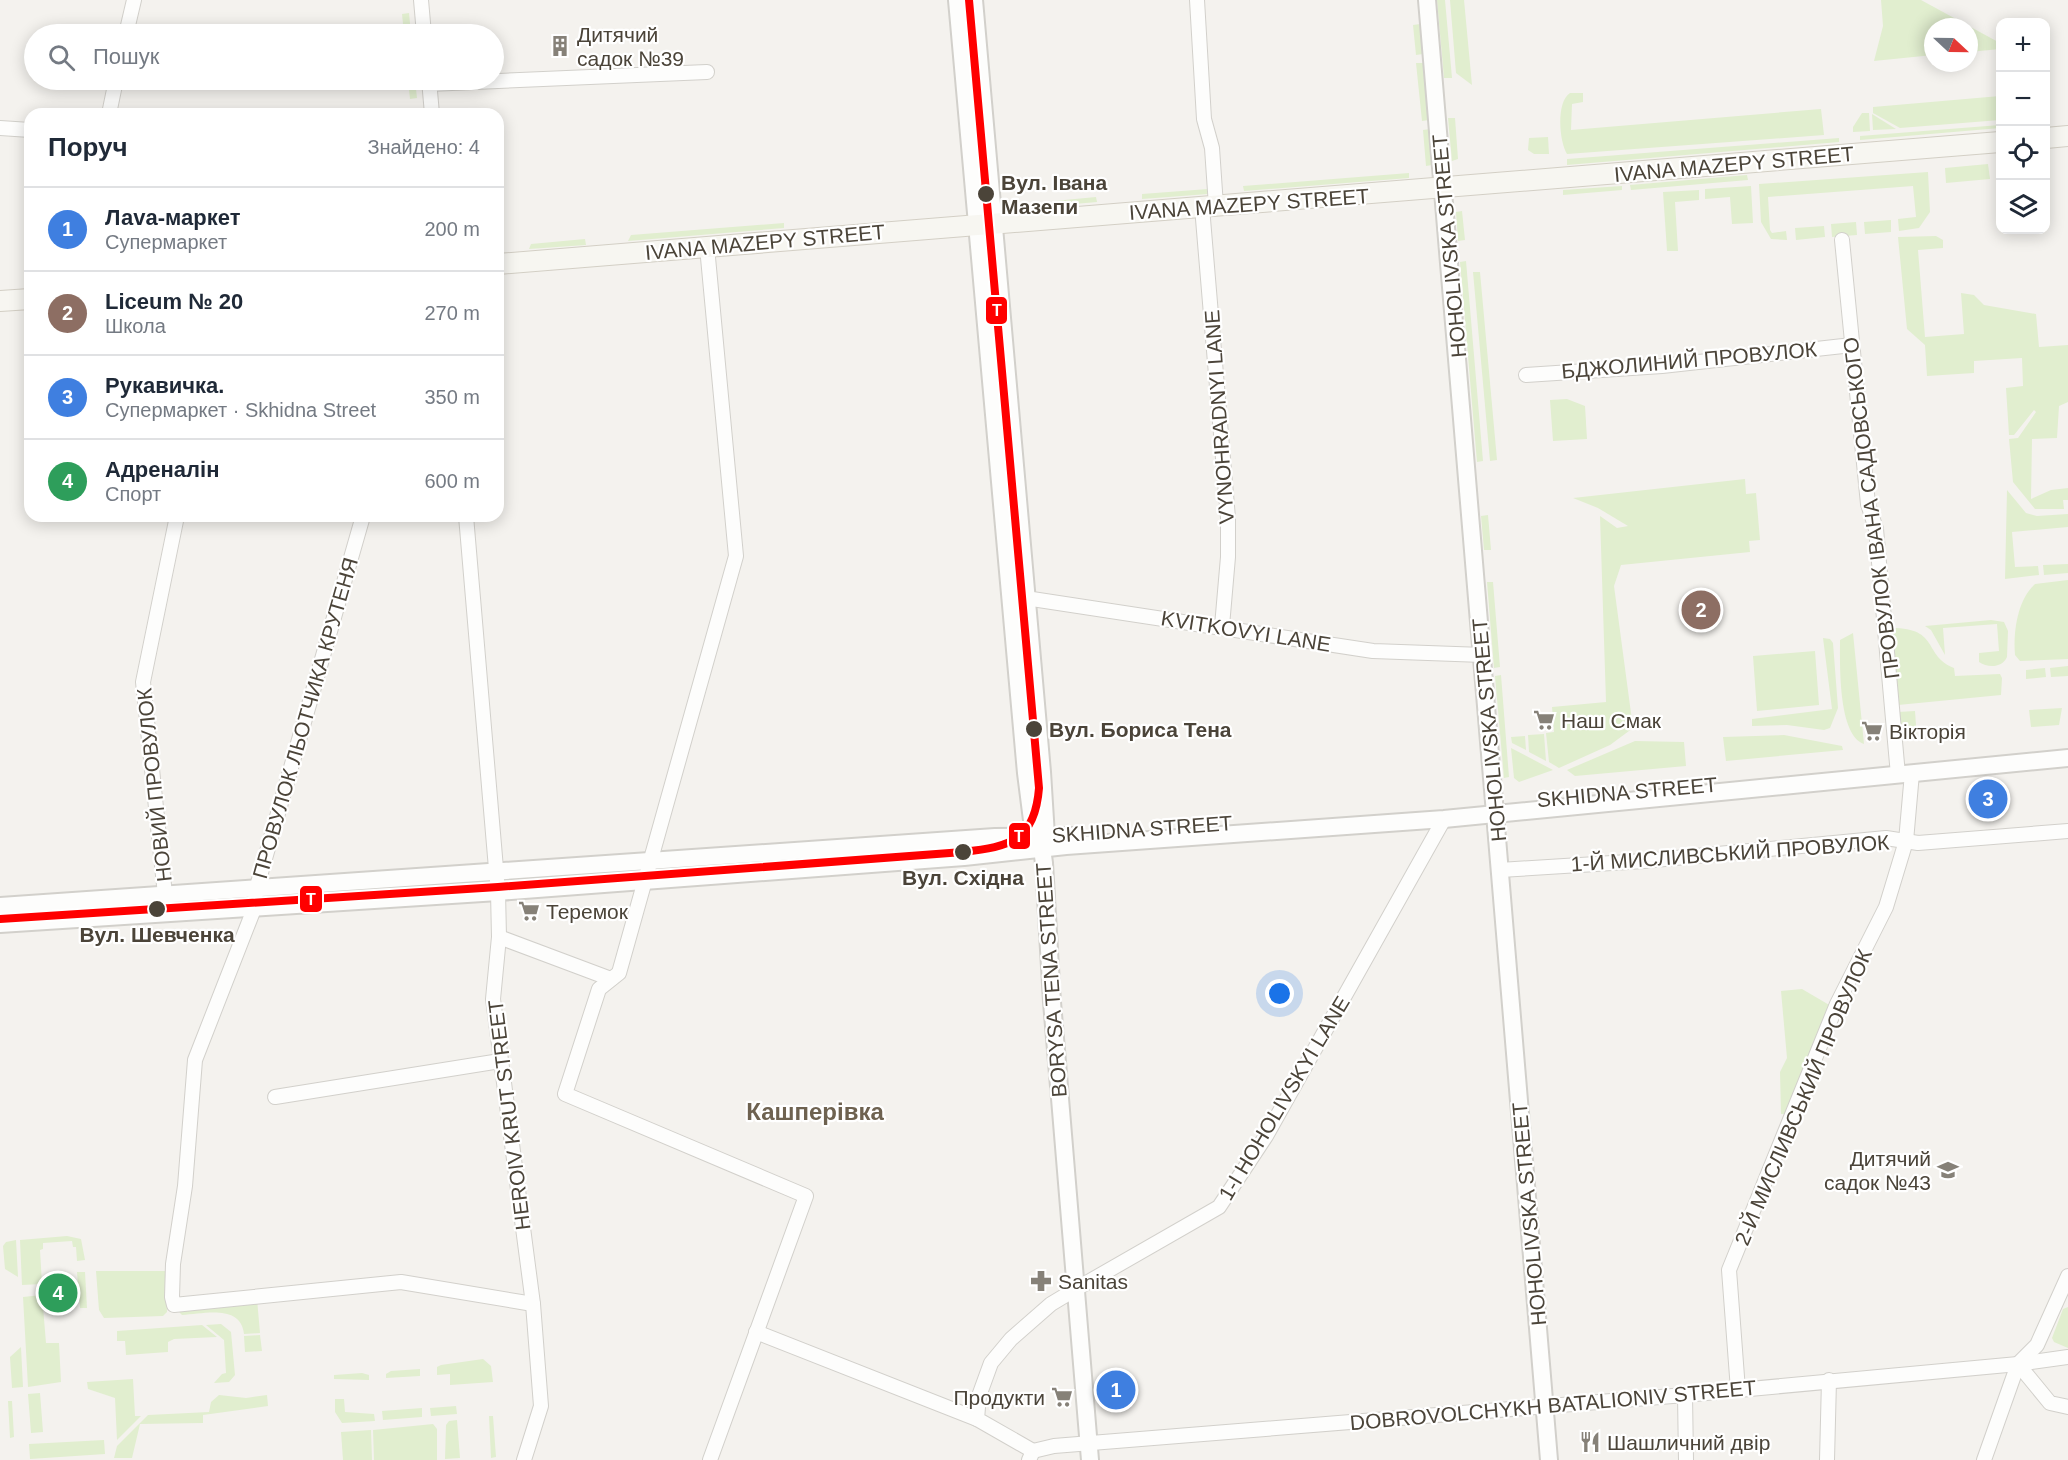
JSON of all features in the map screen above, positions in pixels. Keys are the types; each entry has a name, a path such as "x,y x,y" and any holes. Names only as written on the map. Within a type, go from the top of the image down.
{"main road":[{"path":"2050,138 2068,136"},
{"name":"IVANA MAZEPY STREET","path":"504,264 1996,142"},
{"path":"0,301 24,299"}],"street":[{"path":"128,24 134,0"},
{"path":"421,0 423,24"},
{"path":"957,0 986,224"},
{"path":"974,0 986,224"},
{"name":"VYNOHRADNYI LANE","path":"1197,0 1204,119 1212,148 1209,207 1228,518 1228,556 1222,626"},
{"name":"HOHOLIVSKA STREET","path":"1427,0 1549,1460"},
{"path":"504,79 707,72"},
{"path":"110,108 114,90"},
{"path":"430,90 431,108"},
{"path":"0,128 24,130"},
{"name":"BORYSA TENA STREET","path":"986,224 1041,840 1090,1452"},
{"name":"ПРОВУЛОК ІВАНА САДОВСЬКОГО","path":"1842,240 1868,504 1876,529 1903,771"},
{"path":"707,247 736,556 619,973 599,989 565,1094 806,1196 710,1460"},
{"name":"БДЖОЛИНИЙ ПРОВУЛОК","path":"1526,375 1662,366 1852,345"},
{"name":"НОВИЙ ПРОВУЛОК","path":"167,914 142,682 176,522"},
{"name":"ПРОВУЛОК ЛЬОТЧИКА КРУТЕНЯ","path":"361,522 256,890 254,909 195,1060 185,1186 172,1264 171,1297 174,1305 401,1282 533,1304"},
{"name":"HEROIV KRUT STREET","path":"467,522 497,873 498,937 493,999 533,1304 541,1406 524,1460"},
{"name":"KVITKOVYI LANE","path":"1019,597 1222,626 1373,651 1483,655"},
{"name":"SKHIDNA STREET","path":"1903,771 2068,749"},
{"name":"SKHIDNA STREET","path":"0,924 254,909 964,857 1041,840 1495,809 2068,758"},
{"name":"2-Й МИСЛИВСЬКИЙ ПРОВУЛОК","path":"1738,1390 1729,1269 1837,1004 1886,907 1906,841 1903,771"},
{"name":"SKHIDNA STREET","path":"0,906 649,861 1444,819 1495,809"},
{"name":"1-I HOHOLIVSKYI LANE","path":"976,1419 979,1396 991,1364 1011,1339 1051,1304 1219,1208 1266,1136 1444,819"},
{"name":"1-Й МИСЛИВСЬКИЙ ПРОВУЛОК","path":"1500,870 1644,861 1886,838 1918,843 2068,831"},
{"path":"498,937 611,979"},
{"path":"275,1097 500,1061"},
{"path":"1984,1460 2018,1364 2037,1346 2068,1276"},
{"path":"756,1332 976,1419 1031,1455"},
{"name":"DOBROVOLCHYKH BATALIONIV STREET","path":"1031,1455 1054,1446 1090,1452 1544,1405 1685,1395 2018,1364 2068,1357"},
{"path":"2018,1364 2050,1403 2068,1407"},
{"path":"1827,1460 1829,1380"},
{"path":"1685,1395 1686,1460"}],"green space":[{"path":"1437,0 1445,0 1452,78 1444,78"},
{"path":"1450,0 1464,0 1472,85 1456,73"},
{"path":"1881,0 1921,0 1954,18 1924,18 1924,56 1874,61 1883,26"},
{"path":"409,13 410,24 403,24 402,14"},
{"path":"1420,24 1423,54 1416,55 1413,25"},
{"path":"1978,31 1996,41 1996,49 1978,51"},
{"path":"1416,63 1424,63 1429,120 1422,121"},
{"path":"409,90 416,90 417,98 410,99"},
{"path":"1570,93 1583,93 1583,102 1572,104 1571,130 1821,109 1824,135 1567,154 1562,140 1560,122 1562,104"},
{"path":"1996,96 1996,120 1900,128 1873,113 1873,107"},
{"path":"1862,113 1869,113 1870,131 1853,132 1853,127"},
{"path":"1872,114 1896,129 1873,130"},
{"path":"1448,118 1455,118 1458,159 1452,161"},
{"path":"1996,125 1996,128 1860,140 1860,136"},
{"path":"1430,129 1432,165 1426,166 1423,130"},
{"path":"1548,137 1549,154 1534,154 1528,150 1529,138"},
{"path":"1839,138 1839,142 1567,165 1567,159"},
{"path":"1988,164 1990,179 1946,183 1945,168"},
{"path":"1928,172 1930,212 1919,228 1899,231 1898,219 1916,217 1913,186 1768,197 1770,230 1772,233 1786,231 1787,240 1771,239 1761,222 1759,184"},
{"path":"1409,173 1409,178 1244,191 1243,186"},
{"path":"1747,175 1748,180 1631,190 1630,185"},
{"path":"1622,186 1622,190 1563,195 1563,190"},
{"path":"1751,186 1753,223 1732,224 1730,197 1705,199 1705,189"},
{"path":"1208,189 1208,194 1142,199 1142,194"},
{"path":"1699,190 1699,200 1675,202 1678,251 1667,251 1663,192"},
{"path":"1096,197 1097,202 1052,206 1054,201"},
{"path":"1462,211 1465,240 1458,241 1456,212"},
{"path":"1891,220 1891,232 1865,234 1864,222"},
{"path":"1856,222 1857,235 1832,237 1831,224"},
{"path":"784,223 784,228 628,241 631,235"},
{"path":"1824,226 1825,237 1796,240 1795,228"},
{"path":"1936,236 1943,240 1943,248 1918,250 1925,337 1964,334 1961,293 1974,295 1984,305 2036,314 2039,347 2068,345 2068,402 2059,406 2057,438 2032,439 2031,499 2051,490 2068,488 2068,500 2063,500 2064,509 2035,509 2013,482 2009,439 2018,438 2036,412 2034,410 2014,435 2009,435 2006,388 2023,386 2022,358 1974,361 1974,373 1927,376 1925,345 1907,329 1898,237"},
{"path":"585,239 586,245 529,249 531,244"},
{"path":"1466,261 1483,461 1477,462 1460,262"},
{"path":"1473,272 1480,272 1497,460 1490,461"},
{"path":"1567,399 1585,406 1587,439 1553,441 1550,400"},
{"path":"1745,479 1746,494 1756,493 1760,540 1749,541 1750,552 1621,565 1614,586 1633,728 1610,745 1559,768 1549,762 1546,733 1554,732 1552,707 1606,702 1600,516 1617,528 1628,526 1598,508 1573,498"},
{"path":"2007,490 2026,513 2037,516 2068,514 2068,527 2012,532 2015,567 2038,566 2039,575 2005,579"},
{"path":"1488,515 1491,550 1484,550 1481,516"},
{"path":"2068,564 2068,573 2044,575 2043,565"},
{"path":"2068,580 2068,659 2020,661 2015,655 2015,637 2017,617 2024,599 2035,584"},
{"path":"1487,582 1493,582 1500,667 1494,668"},
{"path":"1991,620 2004,622 2008,631 2007,657 2005,661 1994,666 1979,662 1979,653 1999,651 1997,624 1943,628 1945,655 1931,630 1925,626"},
{"path":"1892,628 1907,629 1925,637 1938,657 1954,668 1955,676 2000,674 2002,678 2001,695 1898,705"},
{"path":"1853,633 1864,744 1856,738 1849,727 1842,698 1840,640"},
{"path":"1823,638 1830,639 1833,643 1838,708 1830,728 1824,730 1787,725 1752,726 1752,719 1832,709"},
{"path":"1815,651 1819,705 1757,711 1753,656"},
{"path":"2068,666 2068,676 2051,677 2050,668"},
{"path":"2045,668 2046,677 2026,679 2026,670"},
{"path":"1501,675 1509,777 1504,778 1495,676"},
{"path":"2062,708 2059,725 2031,727 2029,710"},
{"path":"1915,711 1917,739 1901,741 1898,712"},
{"path":"1544,734 1546,761 1529,752 1528,735"},
{"path":"1784,735 1842,746 1843,750 1726,761 1723,737"},
{"path":"1525,736 1526,750 1512,743 1511,737"},
{"path":"1635,741 1684,742 1686,766 1575,776 1567,770"},
{"path":"1511,748 1553,770 1519,782 1514,778"},
{"path":"1802,989 1831,1006 1787,1114 1781,1114 1780,1072 1787,1058 1781,991"},
{"path":"67,1236 81,1239 85,1260 77,1261 76,1247 73,1247 72,1241 43,1243 43,1249 40,1250 42,1284 22,1285 20,1240"},
{"path":"16,1240 18,1277 5,1269 3,1246 6,1242"},
{"path":"96,1271 166,1271 167,1312 163,1316 104,1318 99,1310"},
{"path":"77,1272 85,1272 87,1308 80,1308"},
{"path":"42,1295 46,1343 59,1343 61,1382 28,1387 23,1297"},
{"path":"257,1299 260,1333 244,1334 236,1318 229,1315 210,1313 182,1315 179,1312 179,1309"},
{"path":"2068,1307 2068,1348 2054,1342 2052,1338 2063,1309"},
{"path":"221,1324 231,1332 235,1375 229,1382 214,1383 226,1373 224,1340 206,1325"},
{"path":"202,1325 217,1337 174,1339 168,1342 168,1352 126,1355 125,1341 117,1341 117,1331"},
{"path":"260,1335 262,1351 245,1352 244,1336"},
{"path":"21,1347 23,1387 12,1388 10,1357"},
{"path":"483,1359 491,1366 493,1382 450,1385 450,1374 437,1375 437,1367 441,1365"},
{"path":"420,1369 420,1376 386,1378 386,1374 391,1371"},
{"path":"362,1373 369,1375 369,1380 334,1379 334,1375"},
{"path":"133,1379 135,1416 141,1416 117,1440 115,1398 88,1389 87,1382"},
{"path":"40,1393 43,1432 31,1433 28,1394"},
{"path":"219,1395 246,1398 267,1395 268,1406 203,1415 203,1423 140,1424 132,1458 114,1458 117,1446 148,1415 209,1412 211,1402"},
{"path":"335,1399 344,1399 345,1412 374,1414 375,1421 342,1423 335,1412"},
{"path":"8,1401 12,1401 14,1437 10,1438"},
{"path":"456,1406 457,1414 431,1416 430,1408"},
{"path":"422,1408 422,1417 383,1420 382,1411"},
{"path":"489,1416 493,1416 496,1457 491,1458"},
{"path":"457,1420 460,1458 445,1459 446,1425 449,1421"},
{"path":"433,1424 437,1429 437,1460 374,1460 373,1430"},
{"path":"371,1430 372,1460 343,1460 341,1432"},
{"path":"104,1440 105,1454 30,1459 29,1444"}],"transit line":[{"name":"Т","path":"0,919 498,887 963,852 995,847 1018,838 1032,819 1039,788 969,0"}],"place":[{"name":"Дитячий садок №39","path":"560,46"},
{"name":"Вул. Івана Мазепи","path":"986,194"},
{"name":"Liceum № 20","path":"1701,610"},
{"name":"Наш Смак","path":"1544,720"},
{"name":"Вул. Бориса Тена","path":"1034,729"},
{"name":"Вікторія","path":"1872,731"},
{"name":"Рукавичка.","path":"1988,799"},
{"name":"Вул. Східна","path":"963,852"},
{"name":"Вул. Шевченка","path":"157,909"},
{"name":"Теремок","path":"529,911"},
{"name":"Дитячий садок №43","path":"1948,1170"},
{"name":"Sanitas","path":"1041,1281"},
{"name":"Адреналін","path":"58,1293"},
{"name":"Лаva-маркет","path":"1116,1390"},
{"name":"Продукти","path":"1062,1397"},
{"name":"Шашличний двір","path":"1590,1442"}],"district":[{"name":"Кашперівка","path":"815,1111"}]}
